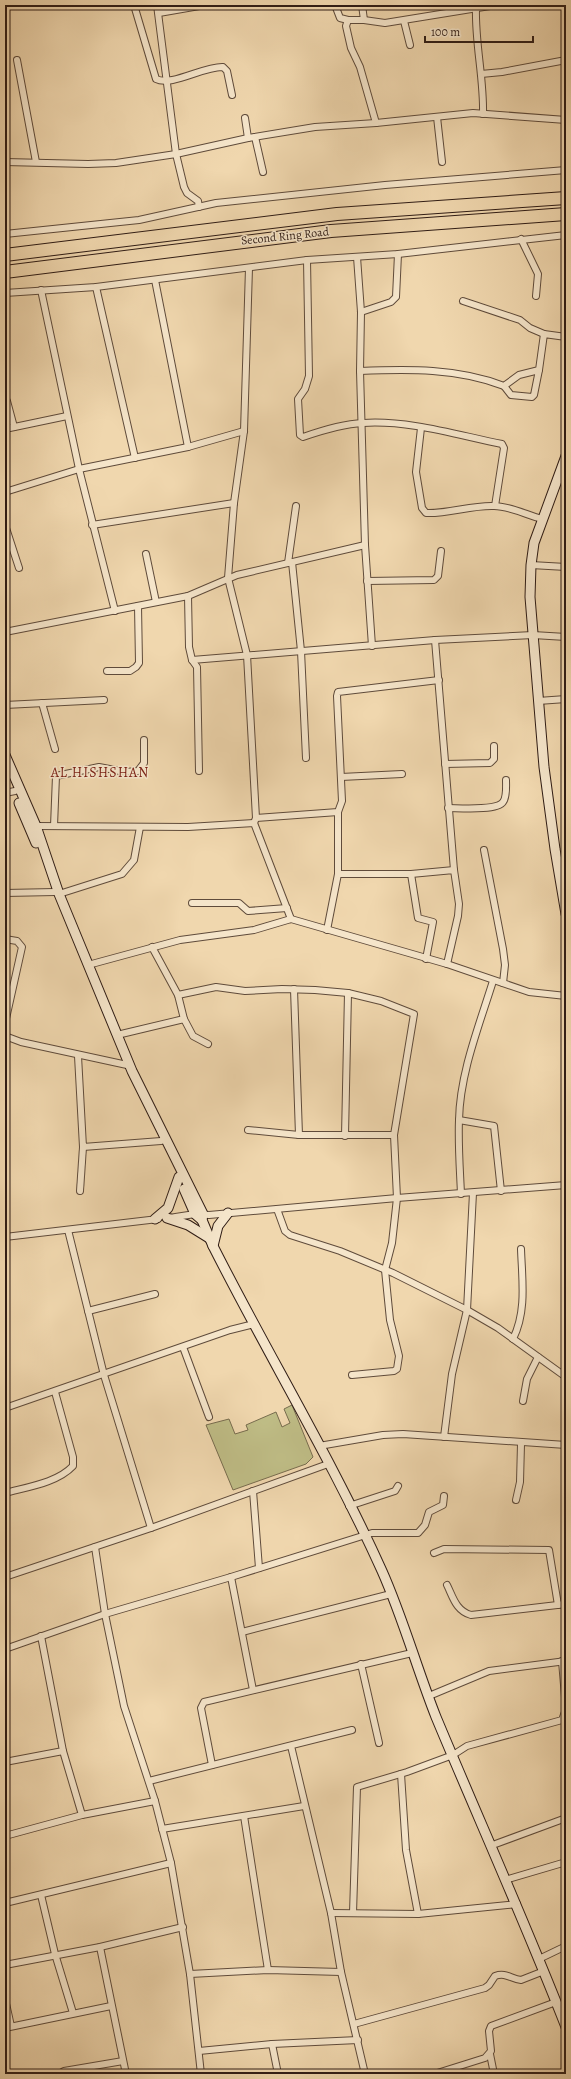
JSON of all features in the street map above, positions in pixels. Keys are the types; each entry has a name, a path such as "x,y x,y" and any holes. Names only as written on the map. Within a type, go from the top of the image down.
{"highway":[{"path":"527,201 566,194"},
{"name":"Second Ring Road","path":"6,255 338,214 566,198"},
{"name":"Second Ring Road","path":"5,272 331,231 566,214"}],"main road":[{"path":"566,456 534,543 531,566 533,635 538,701 549,804 563,874 566,914"},
{"path":"5,755 36,826 57,893 88,965 127,1065 161,1141 200,1216"},
{"path":"5,768 104,1006 211,1242 319,1446 382,1572 429,1696 490,1846 517,1904 566,2027"},
{"path":"155,1219 168,1208 179,1177"},
{"path":"211,1242 218,1226 228,1213"},
{"path":"166,1218 188,1225 211,1242"}],"street":[{"path":"134,5 154,78 160,81 185,77 204,69 222,67 227,71 232,95"},
{"path":"157,5 176,154 184,187 187,193 198,200 199,207"},
{"path":"158,14 206,5"},
{"path":"335,5 340,18 379,23 404,21 496,5"},
{"path":"362,5 364,20"},
{"path":"476,9 475,33 484,97 483,114"},
{"path":"348,20 346,26 351,48 360,67 376,123"},
{"path":"404,21 410,45"},
{"path":"17,60 36,162"},
{"path":"481,74 502,72 566,60"},
{"path":"5,162 88,164 116,163 176,154 248,138 315,127 436,117 483,114 566,120"},
{"path":"436,117 442,162"},
{"path":"245,118 248,138"},
{"path":"256,137 263,172"},
{"path":"5,234 140,220 216,203 377,185 566,170"},
{"path":"5,293 96,287 307,260 398,254 566,234"},
{"path":"521,239 538,274 536,296"},
{"path":"361,312 391,302 396,297 398,254"},
{"path":"357,257 361,312 360,371 365,545 372,646"},
{"path":"307,260 309,376 305,389 298,399 300,435 303,437 331,427 384,422 502,444 504,448 495,506"},
{"path":"249,268 244,431 234,502 228,578 247,655 255,821 291,919"},
{"path":"155,280 188,446"},
{"path":"96,287 135,458"},
{"path":"41,290 78,470 115,611"},
{"path":"463,301 520,320 530,328 544,334 566,337"},
{"path":"360,371 424,369 492,381 504,386 511,395 532,397 534,395 539,370 544,334"},
{"path":"504,386 519,375 539,370"},
{"path":"7,401 14,427"},
{"path":"5,429 67,416"},
{"path":"421,428 415,465 423,511 440,514 475,507 495,506 542,519"},
{"path":"5,492 78,470 188,446 244,431"},
{"path":"92,525 234,502"},
{"path":"296,506 290,562 301,650 306,758"},
{"path":"5,525 19,568"},
{"path":"5,632 188,596 228,578 365,545"},
{"path":"367,581 434,580 438,576 441,551"},
{"path":"146,554 156,602"},
{"path":"531,566 566,567"},
{"path":"188,596 189,647 192,660 197,668 199,771"},
{"path":"107,671 130,671 136,668 139,662 138,606"},
{"path":"192,660 435,640 533,635 566,637"},
{"path":"435,640 444,764 454,870 459,904 458,916 447,964"},
{"path":"327,930 338,874 338,812 342,801 338,692 439,680"},
{"path":"538,701 566,699"},
{"path":"5,705 104,700"},
{"path":"42,703 55,749"},
{"path":"54,826 56,776 99,767 125,772 138,772 144,763 144,740"},
{"path":"444,764 490,763 494,760 494,746"},
{"path":"341,777 402,774"},
{"path":"448,808 478,808 501,804 504,801 506,780"},
{"path":"5,793 15,791"},
{"path":"36,826 188,827 338,812"},
{"path":"5,893 57,893 122,874 134,860 140,827"},
{"path":"484,850 503,949 505,965 503,983"},
{"path":"338,874 411,874 454,870"},
{"path":"411,874 418,918 433,922 426,959"},
{"path":"192,903 240,903 248,911 288,908"},
{"path":"88,965 180,940 254,930 291,919 447,964 493,981 529,992 566,996"},
{"path":"5,940 17,941 22,947 5,1023"},
{"path":"152,948 178,995 184,1019 193,1036 208,1044"},
{"path":"461,1194 459,1120 470,1055 493,981"},
{"path":"178,995 216,987 245,991 294,989 348,993 381,1001 414,1014 394,1135 397,1198 392,1243 385,1270 390,1320 399,1356 398,1366 394,1371 352,1375"},
{"path":"294,989 298,1135"},
{"path":"345,1136 348,993"},
{"path":"117,1035 184,1019"},
{"path":"5,1036 22,1042 78,1056 127,1065"},
{"path":"78,1056 83,1146 80,1191"},
{"path":"459,1120 494,1126 501,1191"},
{"path":"248,1130 298,1135 394,1135"},
{"path":"83,1146 161,1141"},
{"path":"5,1237 155,1219 566,1185"},
{"path":"444,1437 452,1374 467,1310 473,1193"},
{"path":"278,1209 285,1231 290,1235 315,1241 385,1270 467,1310 513,1339 566,1377"},
{"path":"68,1230 104,1374 151,1528"},
{"path":"513,1339 520,1324 522,1309 521,1248"},
{"path":"88,1311 156,1294"},
{"path":"5,1408 55,1392 230,1330 254,1324"},
{"path":"183,1347 209,1417"},
{"path":"523,1401 527,1379 538,1358"},
{"path":"5,1493 55,1479 66,1474 73,1466 73,1457 55,1392"},
{"path":"319,1446 383,1435 408,1434 521,1444 566,1445"},
{"path":"516,1500 520,1482 521,1444"},
{"path":"5,1578 151,1528 328,1464"},
{"path":"349,1506 395,1491 398,1486"},
{"path":"253,1491 259,1568"},
{"path":"5,1649 105,1614 376,1532 420,1532 425,1525 429,1512 443,1505 444,1496"},
{"path":"95,1546 105,1614 124,1706 156,1801 171,1863 190,1974 201,2074"},
{"path":"434,1553 444,1549 549,1550 558,1605"},
{"path":"231,1577 253,1690"},
{"path":"447,1585 457,1607 471,1615 566,1604"},
{"path":"242,1632 391,1594"},
{"path":"41,1636 63,1751 82,1815"},
{"path":"212,1765 201,1708 202,1704 253,1690 412,1653"},
{"path":"353,1913 356,1788 358,1786 401,1774 453,1755 467,1746 562,1720 566,1709 564,1661 489,1671 429,1696"},
{"path":"361,1664 378,1743"},
{"path":"149,1780 352,1730"},
{"path":"290,1746 331,1913 341,1972 365,2074"},
{"path":"5,1762 63,1751"},
{"path":"401,1774 407,1859 418,1914"},
{"path":"5,1836 82,1815 156,1801"},
{"path":"162,1829 304,1806"},
{"path":"244,1816 268,1970"},
{"path":"490,1846 566,1818"},
{"path":"505,1880 566,1862"},
{"path":"5,1903 171,1863"},
{"path":"41,1895 54,1954 73,2014"},
{"path":"331,1913 418,1914 517,1904"},
{"path":"5,1965 54,1954 100,1947 183,1928"},
{"path":"539,1959 566,1946"},
{"path":"100,1947 126,2074"},
{"path":"190,1974 268,1970 341,1972"},
{"path":"354,2024 485,1988 489,1986 494,1976 511,1976 521,1980 544,1971"},
{"path":"5,1999 8,2027 111,2006"},
{"path":"494,2074 490,2054 489,2030 492,2026 556,2002"},
{"path":"199,2051 272,2044 358,2040"},
{"path":"272,2044 278,2074"},
{"path":"434,2074 485,2058 490,2054"},
{"path":"62,2073 123,2061"}],"shaded area":[{"path":"292,1405 313,1457 306,1464 233,1490 206,1425 229,1419 235,1434 248,1430 246,1425 276,1412 282,1427 290,1423 284,1409"}],"district":[{"name":"AL HISHSHAN","path":"100,772"}]}
